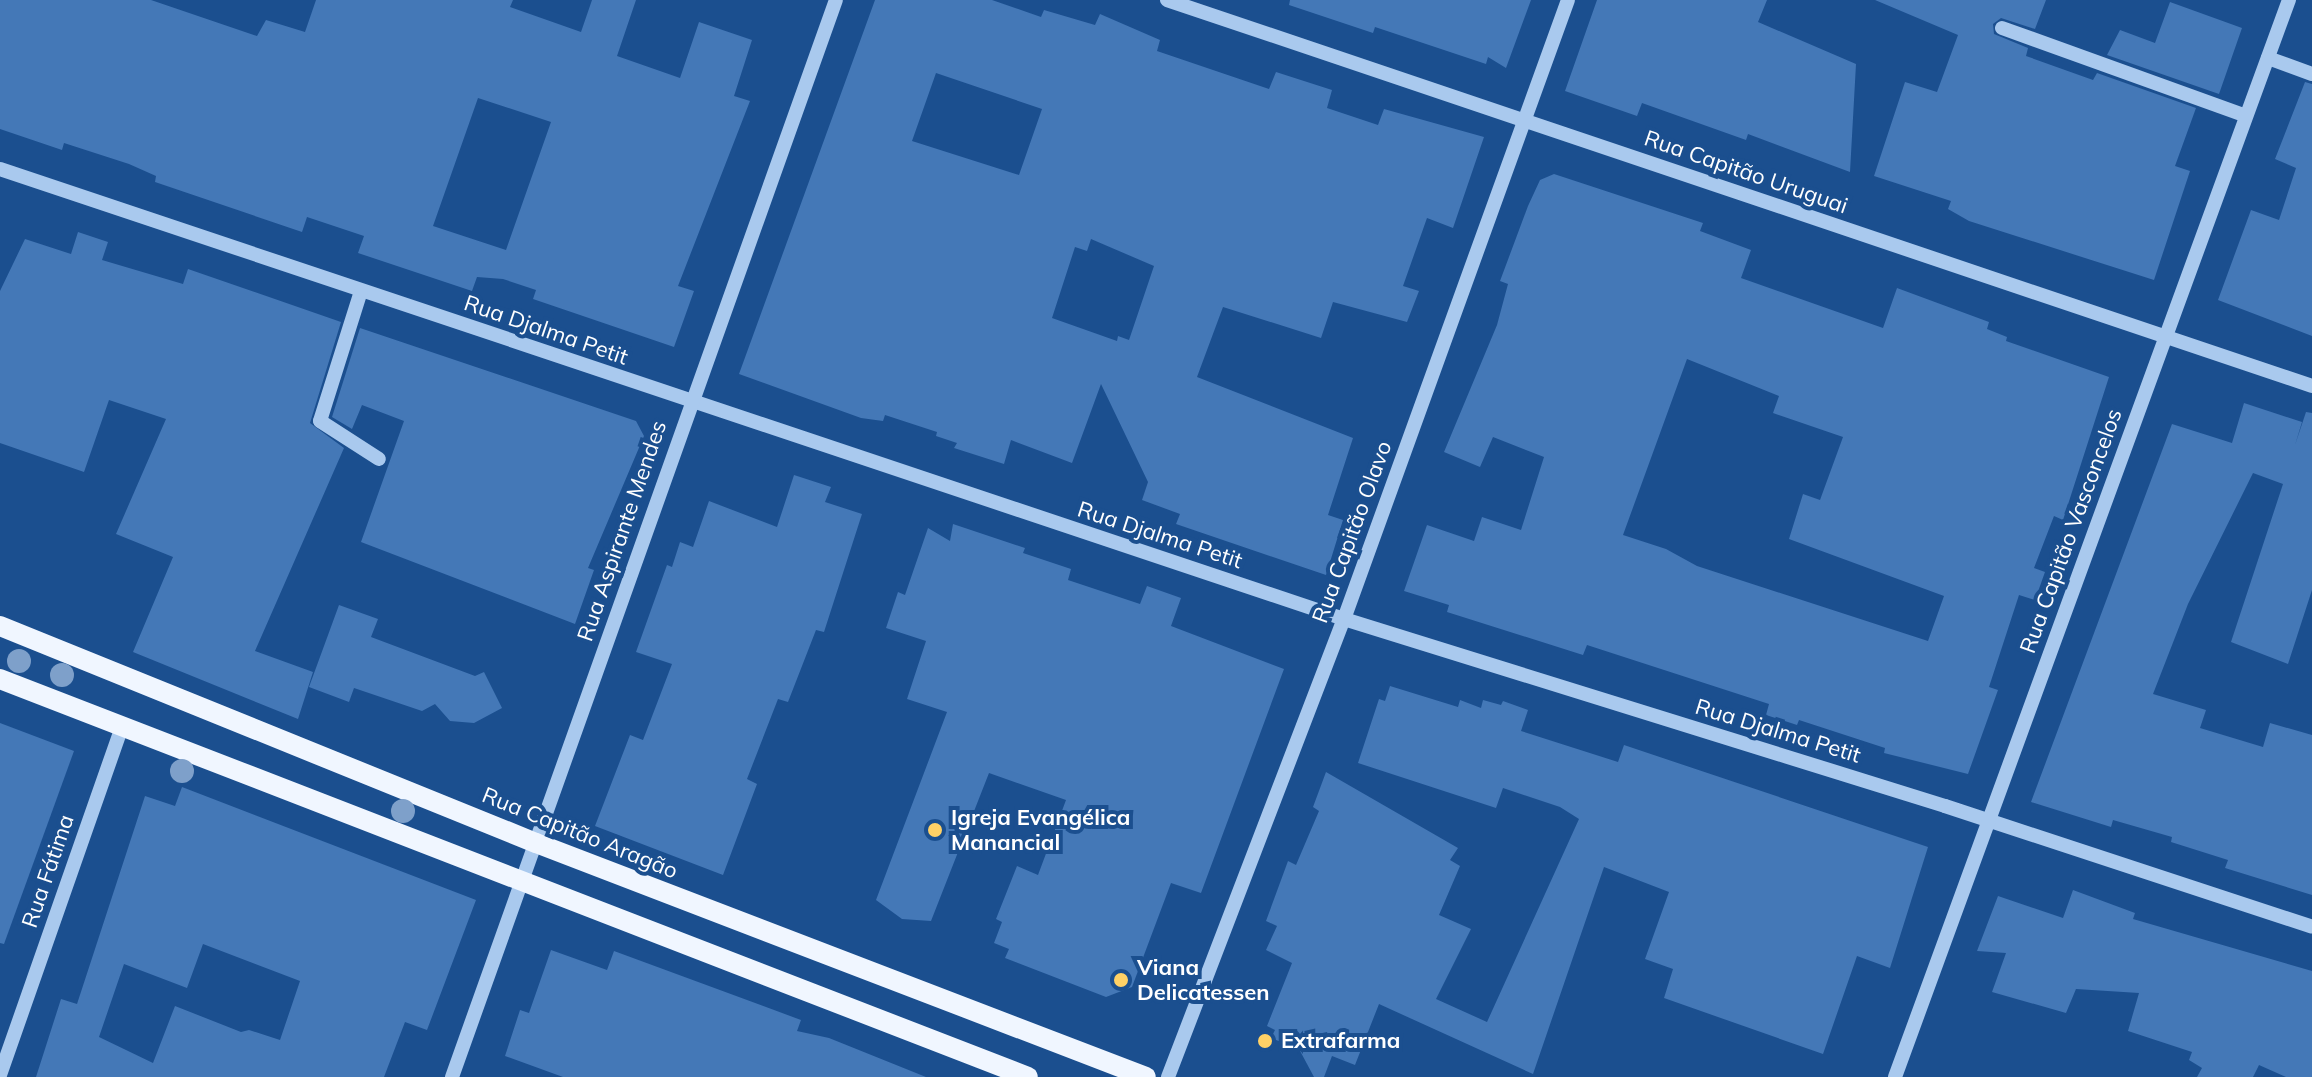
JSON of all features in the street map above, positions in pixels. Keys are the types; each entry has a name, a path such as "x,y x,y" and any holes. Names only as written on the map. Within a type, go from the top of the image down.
{"main road":[{"name":"Rua Capitão Aragão","path":"0,626 536,843 1146,1077"},
{"path":"0,679 1028,1077"}],"street":[{"name":"Rua Aspirante Mendes","path":"458,1075 522,881 836,0"},
{"name":"Rua Capitão Uruguai","path":"1167,0 2312,386"},
{"name":"Rua Capitão Olavo","path":"1168,1077 1344,619 1568,0"},
{"name":"Rua Capitão Vasconcelos","path":"1895,1077 1991,821 2163,336 2289,0"},
{"path":"2002,28 2246,116"},
{"path":"2268,58 2312,74"},
{"name":"Rua Djalma Petit","path":"0,169 691,403 1344,619 1991,821 2312,927"},
{"path":"361,291 320,421 379,459"},
{"name":"Rua Fátima","path":"0,1075 122,727"}],"building":[{"path":"0,0 151,0 257,36 266,20 305,32 316,0 513,0 510,7 581,32 592,0 636,0 617,56 680,78 699,22 752,40 734,96 750,101 678,286 694,291 674,347 533,299 536,290 503,279 477,277 472,291 358,253 364,236 307,217 302,232 155,182 156,176 129,164 64,143 62,150 0,129","holes":["478,98 551,122 506,250 433,226"]},
{"path":"875,0 992,0 1041,17 1044,10 1095,25 1100,14 1160,40 1157,51 1269,89 1276,72 1332,90 1327,108 1378,125 1384,109 1484,137 1453,228 1427,218 1403,286 1419,291 1407,322 1333,302 1321,338 1223,307 1197,377 1353,438 1328,515 1343,520 1326,575 1176,524 1180,514 1142,500 1148,482 1101,384 1072,463 1011,440 1004,464 954,448 957,443 936,436 937,432 885,415 883,421 861,418 739,374","holes":["936,73 1042,109 1019,175 912,141","1091,239 1154,266 1129,340 1118,336 1117,341 1052,318 1075,247 1087,251"]},
{"path":"1290,0 1531,0 1506,68 1488,57 1486,64 1375,27 1373,33 1289,5"},
{"path":"1597,0 1767,0 1758,22 1856,64 1850,172 1748,134 1746,140 1642,103 1637,116 1565,91"},
{"path":"1875,0 2046,0 2035,29 2001,18 1993,24 1994,34 2028,48 2026,56 2093,80 2097,73 2196,108 2175,166 2190,171 2154,280 1969,221 1948,209 1951,201 1874,176 1905,82 1937,92 1958,35"},
{"path":"2170,2 2242,28 2219,94 2107,55 2120,30 2155,43"},
{"path":"2305,82 2312,84 2312,336 2218,300 2251,210 2279,220 2296,168 2275,159"},
{"path":"1554,174 1703,223 1700,231 1751,250 1741,278 1883,328 1897,288 1989,322 1987,329 2007,337 2006,341 2109,377 2063,520 2054,516 2034,568 2045,572 2035,600 2019,595 1989,687 1998,690 1968,774 1884,753 1885,748 1799,720 1797,725 1766,715 1769,704 1587,645 1583,655 1447,612 1449,605 1404,591 1427,525 1474,541 1482,517 1521,530 1544,457 1493,437 1480,467 1444,452 1497,325 1508,284 1500,281 1540,180","holes":["1687,359 1779,396 1773,413 1843,437 1820,500 1803,494 1789,539 1944,596 1928,641 1697,566 1666,549 1623,535"]},
{"path":"78,232 108,242 102,260 183,284 188,269 341,322 310,423 344,448 255,651 313,672 298,719 133,652 173,557 116,534 166,419 109,400 84,472 0,443 0,291 25,239 71,254"},
{"path":"360,328 636,421 644,436 588,568 594,570 575,624 361,542 404,421 362,405 352,429 332,417"},
{"path":"2244,403 2302,422 2295,445 2306,412 2312,413 2312,590 2288,664 2231,642 2283,484 2253,473 2188,604 2153,694 2206,710 2200,728 2263,747 2270,723 2312,735 2312,895 2225,868 2228,860 2171,842 2172,837 2113,820 2111,827 2031,802 2172,424 2232,443"},
{"path":"794,475 831,487 825,502 862,514 824,632 816,630 788,702 778,699 747,779 757,784 723,875 595,826 630,735 643,740 672,664 636,652 667,565 672,567 680,542 693,547 709,501 777,527"},
{"path":"953,524 1025,548 1023,553 1071,569 1068,580 1140,604 1147,586 1181,598 1171,626 1284,669 1201,893 1171,883 1132,987 1106,997 1005,958 1009,949 994,943 1002,922 996,919 1017,866 1038,875 1066,800 989,773 931,921 902,919 876,900 947,712 907,699 926,641 886,628 898,592 905,595 928,528 950,541"},
{"path":"339,605 378,619 371,637 475,676 484,672 502,708 474,723 450,721 435,704 422,711 354,688 349,702 309,687"},
{"path":"1390,686 1458,707 1460,700 1481,708 1483,700 1501,705 1503,701 1528,710 1521,731 1618,762 1624,745 1928,847 1890,968 1857,956 1823,1054 1664,998 1673,969 1645,959 1669,892 1604,867 1533,1074 1379,1004 1355,1065 1332,1056 1324,1077 1314,1077 1299,1049 1271,1038 1275,1030 1267,1026 1292,963 1266,950 1277,926 1266,921 1288,861 1296,865 1319,811 1313,807 1326,772 1458,848 1450,860 1460,866 1439,915 1471,929 1436,999 1487,1022 1579,819 1560,807 1503,788 1496,808 1358,763 1379,699 1385,701"},
{"path":"0,723 74,751 4,944 0,943"},
{"path":"182,787 476,900 427,1030 405,1022 384,1077 36,1077 61,999 77,1004 145,796 175,806","holes":["203,944 300,981 280,1040 249,1030 241,1032 175,1006 153,1063 99,1037 124,964 187,988"]},
{"path":"2073,890 2135,913 2133,919 2312,971 2312,1077 2286,1077 2259,1065 2253,1077 2197,1077 2202,1068 2189,1060 2192,1052 2128,1031 2139,993 2076,989 2066,1013 1992,992 2006,953 1977,951 1998,896 2063,918"},
{"path":"551,950 607,970 614,951 801,1020 797,1031 829,1038 926,1077 563,1077 505,1056 520,1010 529,1013"}],"place":[{"name":"Igreja Evangélica Manancial","path":"935,830"},
{"name":"Viana Delicatessen","path":"1121,980"},
{"name":"Extrafarma","path":"1265,1041"}]}
